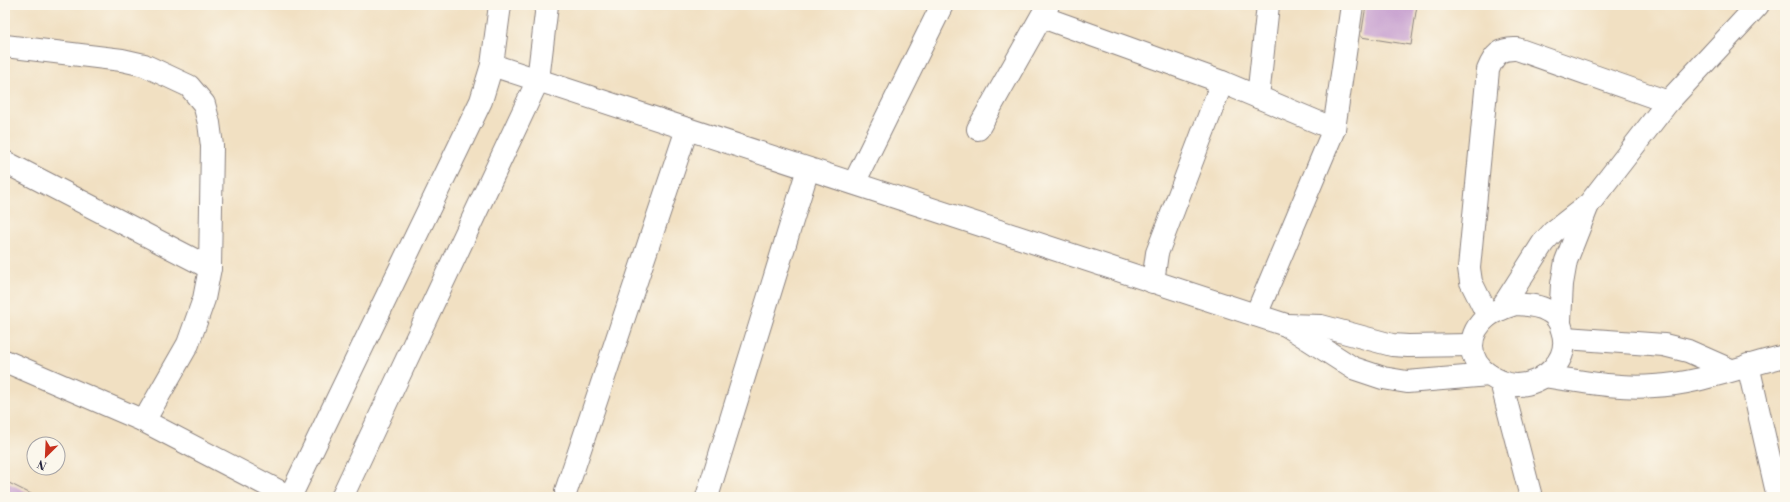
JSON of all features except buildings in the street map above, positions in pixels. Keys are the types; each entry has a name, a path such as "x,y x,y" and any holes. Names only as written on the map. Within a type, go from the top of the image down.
{"street":[{"path":"5,361 144,421 290,497 474,116 487,83 492,65 500,5"},
{"path":"342,497 538,80 547,5"},
{"path":"854,183 942,5"},
{"path":"1258,97 1268,5"},
{"path":"1256,315 1334,129 1352,5"},
{"path":"1589,204 1566,261 1562,284 1564,351 1557,366 1544,376 1528,383 1515,385 1495,378 1479,368 1473,355 1471,345 1480,324 1495,312 1543,243 1553,232 1589,204 1668,102 1758,5"},
{"path":"978,129 1046,8 1334,129"},
{"path":"5,46 122,60 144,65 189,86 204,104 209,122 212,146 210,268 204,299 188,344 144,421"},
{"path":"1495,312 1471,282 1469,268 1488,70 1494,56 1507,48 1517,49 1668,102"},
{"path":"492,65 1286,325 1353,368 1383,378 1407,382 1495,378"},
{"path":"1153,282 1157,253 1222,82"},
{"path":"566,492 686,129"},
{"path":"5,162 210,268"},
{"path":"707,497 808,169"},
{"path":"1495,312 1516,304 1532,305 1549,311 1563,330 1688,350 1740,367"},
{"path":"1286,325 1321,326 1392,345 1471,345"},
{"path":"1544,376 1624,386 1654,386 1685,383 1785,356"},
{"path":"1740,367 1778,497"},
{"path":"1495,378 1531,497"}]}
